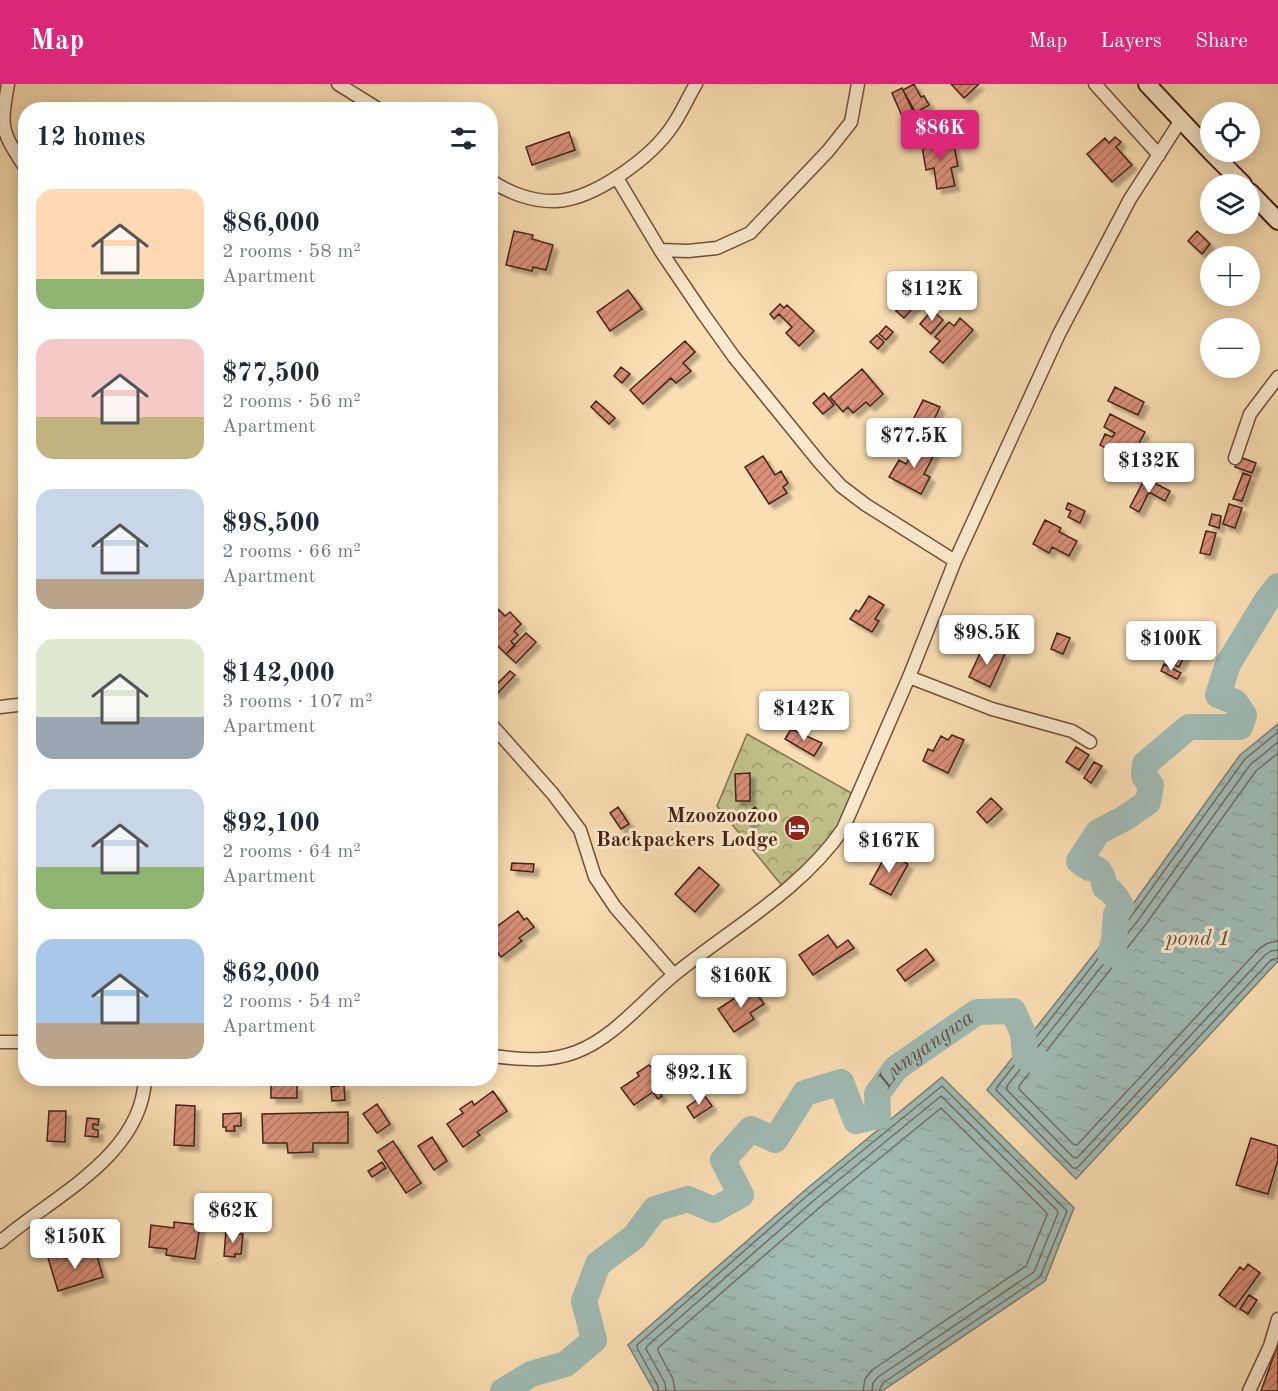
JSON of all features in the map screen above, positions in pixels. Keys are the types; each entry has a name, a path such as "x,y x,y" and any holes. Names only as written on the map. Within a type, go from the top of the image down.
{"street":[{"path":"8,84 2,114 2,129 18,156"},
{"path":"338,84 367,102"},
{"path":"498,185 525,197 556,201 588,192 617,178 647,154 673,126 696,84"},
{"path":"660,249 688,251 717,248 750,233 821,158 851,122 858,84"},
{"path":"1095,84 1158,155"},
{"path":"1147,84 1200,140"},
{"path":"498,1057 544,1060 575,1052 601,1040 674,975 815,865 831,847 843,829 909,678 955,561 1059,334 1130,199 1181,120"},
{"path":"1222,162 1233,174"},
{"path":"617,178 660,249 734,357 841,486 866,505 955,561"},
{"path":"1260,202 1278,221"},
{"path":"1235,458 1250,414 1278,377"},
{"path":"909,678 992,709 1072,731 1090,742"},
{"path":"0,707 18,705"},
{"path":"498,732 553,794 580,830 595,877 615,907 674,975"},
{"path":"0,1042 18,1042"},
{"path":"0,1242 92,1172 117,1149 141,1102 144,1086"},
{"path":"1249,1391 1278,1319"}],"green space":[{"path":"747,734 855,795 837,834 783,887 717,806"}],"water":[{"name":"pond 1","path":"1278,724 1278,961 1076,1179 987,1090 1128,911 1240,755"},
{"path":"942,1077 1074,1208 1045,1281 882,1391 654,1391 628,1345 804,1191"}],"building":[{"path":"914,84 921,97 924,96 929,105 916,113 903,90"},
{"path":"951,84 979,84 964,98"},
{"path":"902,88 913,111 902,116 892,93"},
{"path":"569,132 575,150 532,165 526,147"},
{"path":"940,136 942,147 954,145 958,166 951,168 955,186 937,189 934,168 926,170 921,140"},
{"path":"1115,137 1121,142 1116,147 1132,165 1112,182 1087,154 1105,138 1109,143"},
{"path":"514,231 533,235 532,239 553,245 546,270 533,267 532,271 506,265"},
{"path":"1197,231 1210,244 1200,246 1200,252 1188,241"},
{"path":"628,290 642,309 610,331 597,312"},
{"path":"913,293 920,300 904,318 896,311"},
{"path":"780,304 784,308 787,305 814,331 799,346 786,333 792,327 779,314 774,319 770,314"},
{"path":"932,310 943,320 931,334 920,324"},
{"path":"960,318 973,330 943,363 930,352 940,341 935,337 949,322 954,326"},
{"path":"886,326 893,332 886,340 879,334"},
{"path":"877,335 884,342 878,349 870,342"},
{"path":"685,341 695,352 683,363 691,371 676,383 671,378 643,404 630,390"},
{"path":"621,367 630,374 622,383 614,376"},
{"path":"862,369 883,394 870,406 866,402 853,413 848,407 843,412 830,397"},
{"path":"1115,387 1144,402 1138,415 1108,401"},
{"path":"824,393 834,405 823,414 813,403"},
{"path":"923,400 940,407 931,426 914,418"},
{"path":"596,401 615,418 609,424 591,407"},
{"path":"1110,414 1145,432 1136,449 1144,453 1132,477 1122,472 1124,468 1107,460 1111,451 1100,445 1105,434 1112,437 1115,433 1104,427"},
{"path":"918,443 935,453 924,474 930,477 921,494 889,477 899,460 906,464"},
{"path":"763,456 775,475 781,471 788,483 783,487 787,493 769,504 745,467"},
{"path":"1240,457 1256,463 1252,473 1235,467"},
{"path":"1243,473 1251,476 1242,501 1233,499"},
{"path":"1145,478 1170,491 1165,501 1149,492 1139,512 1130,507"},
{"path":"1068,503 1085,511 1080,523 1068,517 1071,511 1066,509"},
{"path":"1229,504 1242,508 1235,528 1223,524"},
{"path":"1212,514 1221,516 1219,528 1209,525"},
{"path":"1045,520 1061,528 1059,532 1077,541 1069,556 1052,547 1049,553 1033,544"},
{"path":"1206,531 1216,533 1210,555 1200,553"},
{"path":"869,596 884,605 875,619 879,621 872,632 850,619 856,610 859,612"},
{"path":"498,609 505,616 510,612 521,624 514,631 518,635 511,641 515,646 506,654 498,646"},
{"path":"526,633 536,642 516,663 506,654"},
{"path":"1057,633 1070,638 1063,654 1051,649"},
{"path":"984,645 1005,654 990,687 969,677"},
{"path":"1175,648 1186,653 1179,667 1168,662"},
{"path":"1164,664 1181,673 1177,679 1161,671"},
{"path":"510,671 515,675 498,693 498,683"},
{"path":"791,729 822,743 814,756 785,739"},
{"path":"952,735 964,740 948,773 923,761 928,749 933,751 941,736 948,740"},
{"path":"1076,747 1089,755 1079,770 1066,762"},
{"path":"1094,762 1102,766 1091,783 1084,778"},
{"path":"750,773 750,801 736,801 735,774"},
{"path":"991,798 1002,809 987,823 977,812"},
{"path":"618,807 629,824 621,829 610,813"},
{"path":"755,807 761,814 749,824 743,817"},
{"path":"887,853 908,864 891,895 870,884"},
{"path":"512,863 534,864 533,872 511,870"},
{"path":"699,867 719,885 695,912 675,894"},
{"path":"518,911 524,920 527,918 534,927 519,938 522,941 501,957 498,953 498,926"},
{"path":"828,935 837,948 848,940 854,948 813,975 799,955"},
{"path":"926,949 934,960 905,981 897,970"},
{"path":"725,968 731,976 713,990 707,982"},
{"path":"752,987 764,1004 750,1013 754,1019 734,1032 718,1009"},
{"path":"658,1062 666,1074 658,1079 662,1084 657,1088 662,1096 658,1099 653,1092 634,1105 621,1088 639,1076 637,1073"},
{"path":"271,1086 297,1086 297,1098 271,1098"},
{"path":"344,1086 345,1100 332,1101 331,1087"},
{"path":"493,1091 507,1111 477,1132 480,1135 463,1147 447,1124 463,1113 460,1109 472,1101 474,1105"},
{"path":"704,1095 712,1106 694,1118 687,1107"},
{"path":"377,1104 390,1124 377,1133 363,1114"},
{"path":"176,1105 195,1106 194,1146 174,1145"},
{"path":"49,1111 66,1111 65,1142 47,1141"},
{"path":"348,1112 348,1143 313,1143 313,1152 288,1153 287,1143 263,1143 262,1114"},
{"path":"241,1113 241,1126 234,1126 235,1131 226,1131 226,1127 223,1127 223,1114"},
{"path":"87,1118 99,1119 98,1125 93,1124 93,1129 98,1130 98,1137 85,1136"},
{"path":"432,1137 447,1161 434,1170 418,1146"},
{"path":"1251,1138 1278,1146 1278,1160 1268,1194 1236,1185"},
{"path":"393,1141 421,1183 406,1193 378,1151"},
{"path":"382,1162 386,1168 372,1177 368,1171"},
{"path":"174,1222 200,1225 195,1259 166,1255 167,1249 149,1247 151,1225 174,1228"},
{"path":"226,1230 236,1230 235,1234 243,1234 241,1254 235,1254 235,1257 224,1256"},
{"path":"96,1253 103,1277 58,1291 48,1258 63,1254 64,1258 74,1255 75,1259"},
{"path":"1248,1264 1260,1273 1235,1307 1219,1295 1240,1267 1244,1270"},
{"path":"1249,1295 1257,1300 1248,1314 1240,1309"},
{"path":"1278,1344 1278,1391 1261,1391"}],"waterway":[{"name":"Lunyangwa","path":"1116,955 1110,953 1114,940 1116,914 1121,907 1120,904 1113,893 1105,887 1098,870 1093,867 1089,868 1079,861 1098,832 1125,818 1148,802 1151,785 1144,776 1145,764 1189,727 1240,727 1244,715 1235,702 1218,695 1228,664 1278,586"},
{"name":"Lunyangwa","path":"503,1391 531,1374 566,1364 594,1340 584,1301 598,1264 634,1237 655,1209 688,1199 714,1210 741,1195 723,1160 751,1129 775,1140 805,1093 841,1082 856,1121 878,1116 877,1094 896,1068 977,1012 1013,1011 1023,1033 1025,1057 1043,1064"}],"place":[{"name":"Mzoozoozoo Backpackers Lodge","path":"797,828"}]}
